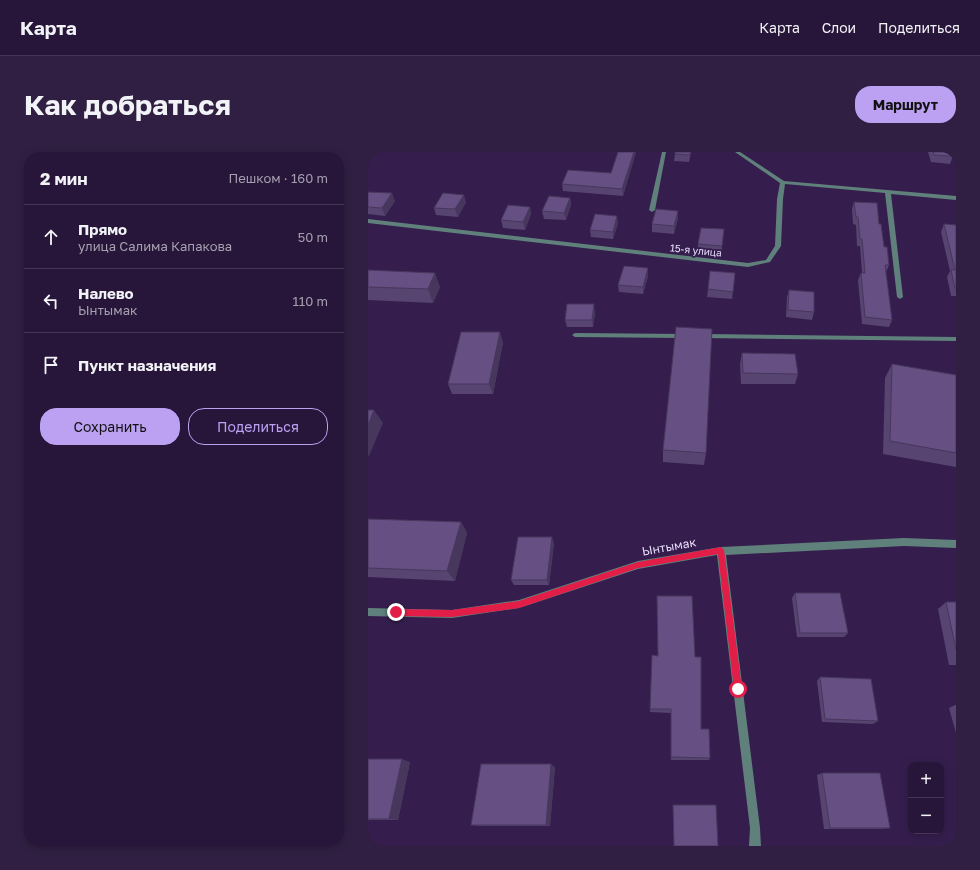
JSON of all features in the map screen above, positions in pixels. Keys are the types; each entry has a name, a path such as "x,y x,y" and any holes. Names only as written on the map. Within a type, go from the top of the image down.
{"street":[{"path":"652,210 664,152"},
{"path":"737,152 783,182 888,193 956,198"},
{"name":"15-я улица","path":"368,221 748,264 768,261 778,246 780,199 783,182"},
{"path":"888,193 900,297"},
{"name":"Ынтымак","path":"368,612 452,614 519,604 638,565 721,550 904,542 956,544"},
{"path":"721,550 754,820 755,846"}],"lane":[{"path":"575,335 686,336"},
{"path":"694,336 956,339"}],"building":[{"path":"618,152 634,152 622,189 562,184 568,170 611,173"},
{"path":"675,152 690,152 690,155 675,154"},
{"path":"933,152 952,152 953,156 934,155"},
{"path":"368,192 392,193 382,208 368,207"},
{"path":"443,193 464,195 455,209 434,208"},
{"path":"549,196 570,198 564,213 542,211"},
{"path":"854,202 877,203 879,224 881,224 884,247 887,247 889,265 885,265 892,320 865,317 861,273 865,273 862,239 860,239 858,217 856,217"},
{"path":"508,205 530,207 523,222 501,220"},
{"path":"656,209 678,211 674,226 652,224"},
{"path":"595,214 617,216 613,232 590,230"},
{"path":"944,224 956,225 956,289 951,270 955,270"},
{"path":"701,228 724,229 722,246 698,244"},
{"path":"624,266 648,268 643,287 618,285"},
{"path":"368,270 435,273 428,289 368,287"},
{"path":"710,271 735,273 733,292 708,289"},
{"path":"789,290 814,292 814,312 788,310"},
{"path":"567,304 594,304 592,320 565,320"},
{"path":"676,327 712,329 706,453 663,450"},
{"path":"461,332 500,332 489,384 448,384"},
{"path":"742,353 795,354 798,374 743,373"},
{"path":"892,364 956,375 956,453 890,441"},
{"path":"368,410 374,410 368,425"},
{"path":"368,519 461,522 447,571 368,568"},
{"path":"518,537 552,537 547,580 511,580"},
{"path":"795,593 840,593 848,633 800,633"},
{"path":"657,596 692,596 695,657 701,657 701,729 709,729 710,758 671,757 671,709 650,709 652,655 658,656"},
{"path":"946,602 956,602 956,650"},
{"path":"820,677 871,679 878,721 825,719"},
{"path":"368,759 402,759 389,819 368,819"},
{"path":"481,764 551,764 546,825 471,825"},
{"path":"822,773 880,773 890,828 830,828"},
{"path":"673,805 716,805 718,846 674,846"}],"route":[{"path":"396,612 452,614 519,604 638,565 721,550 738,689"}]}
